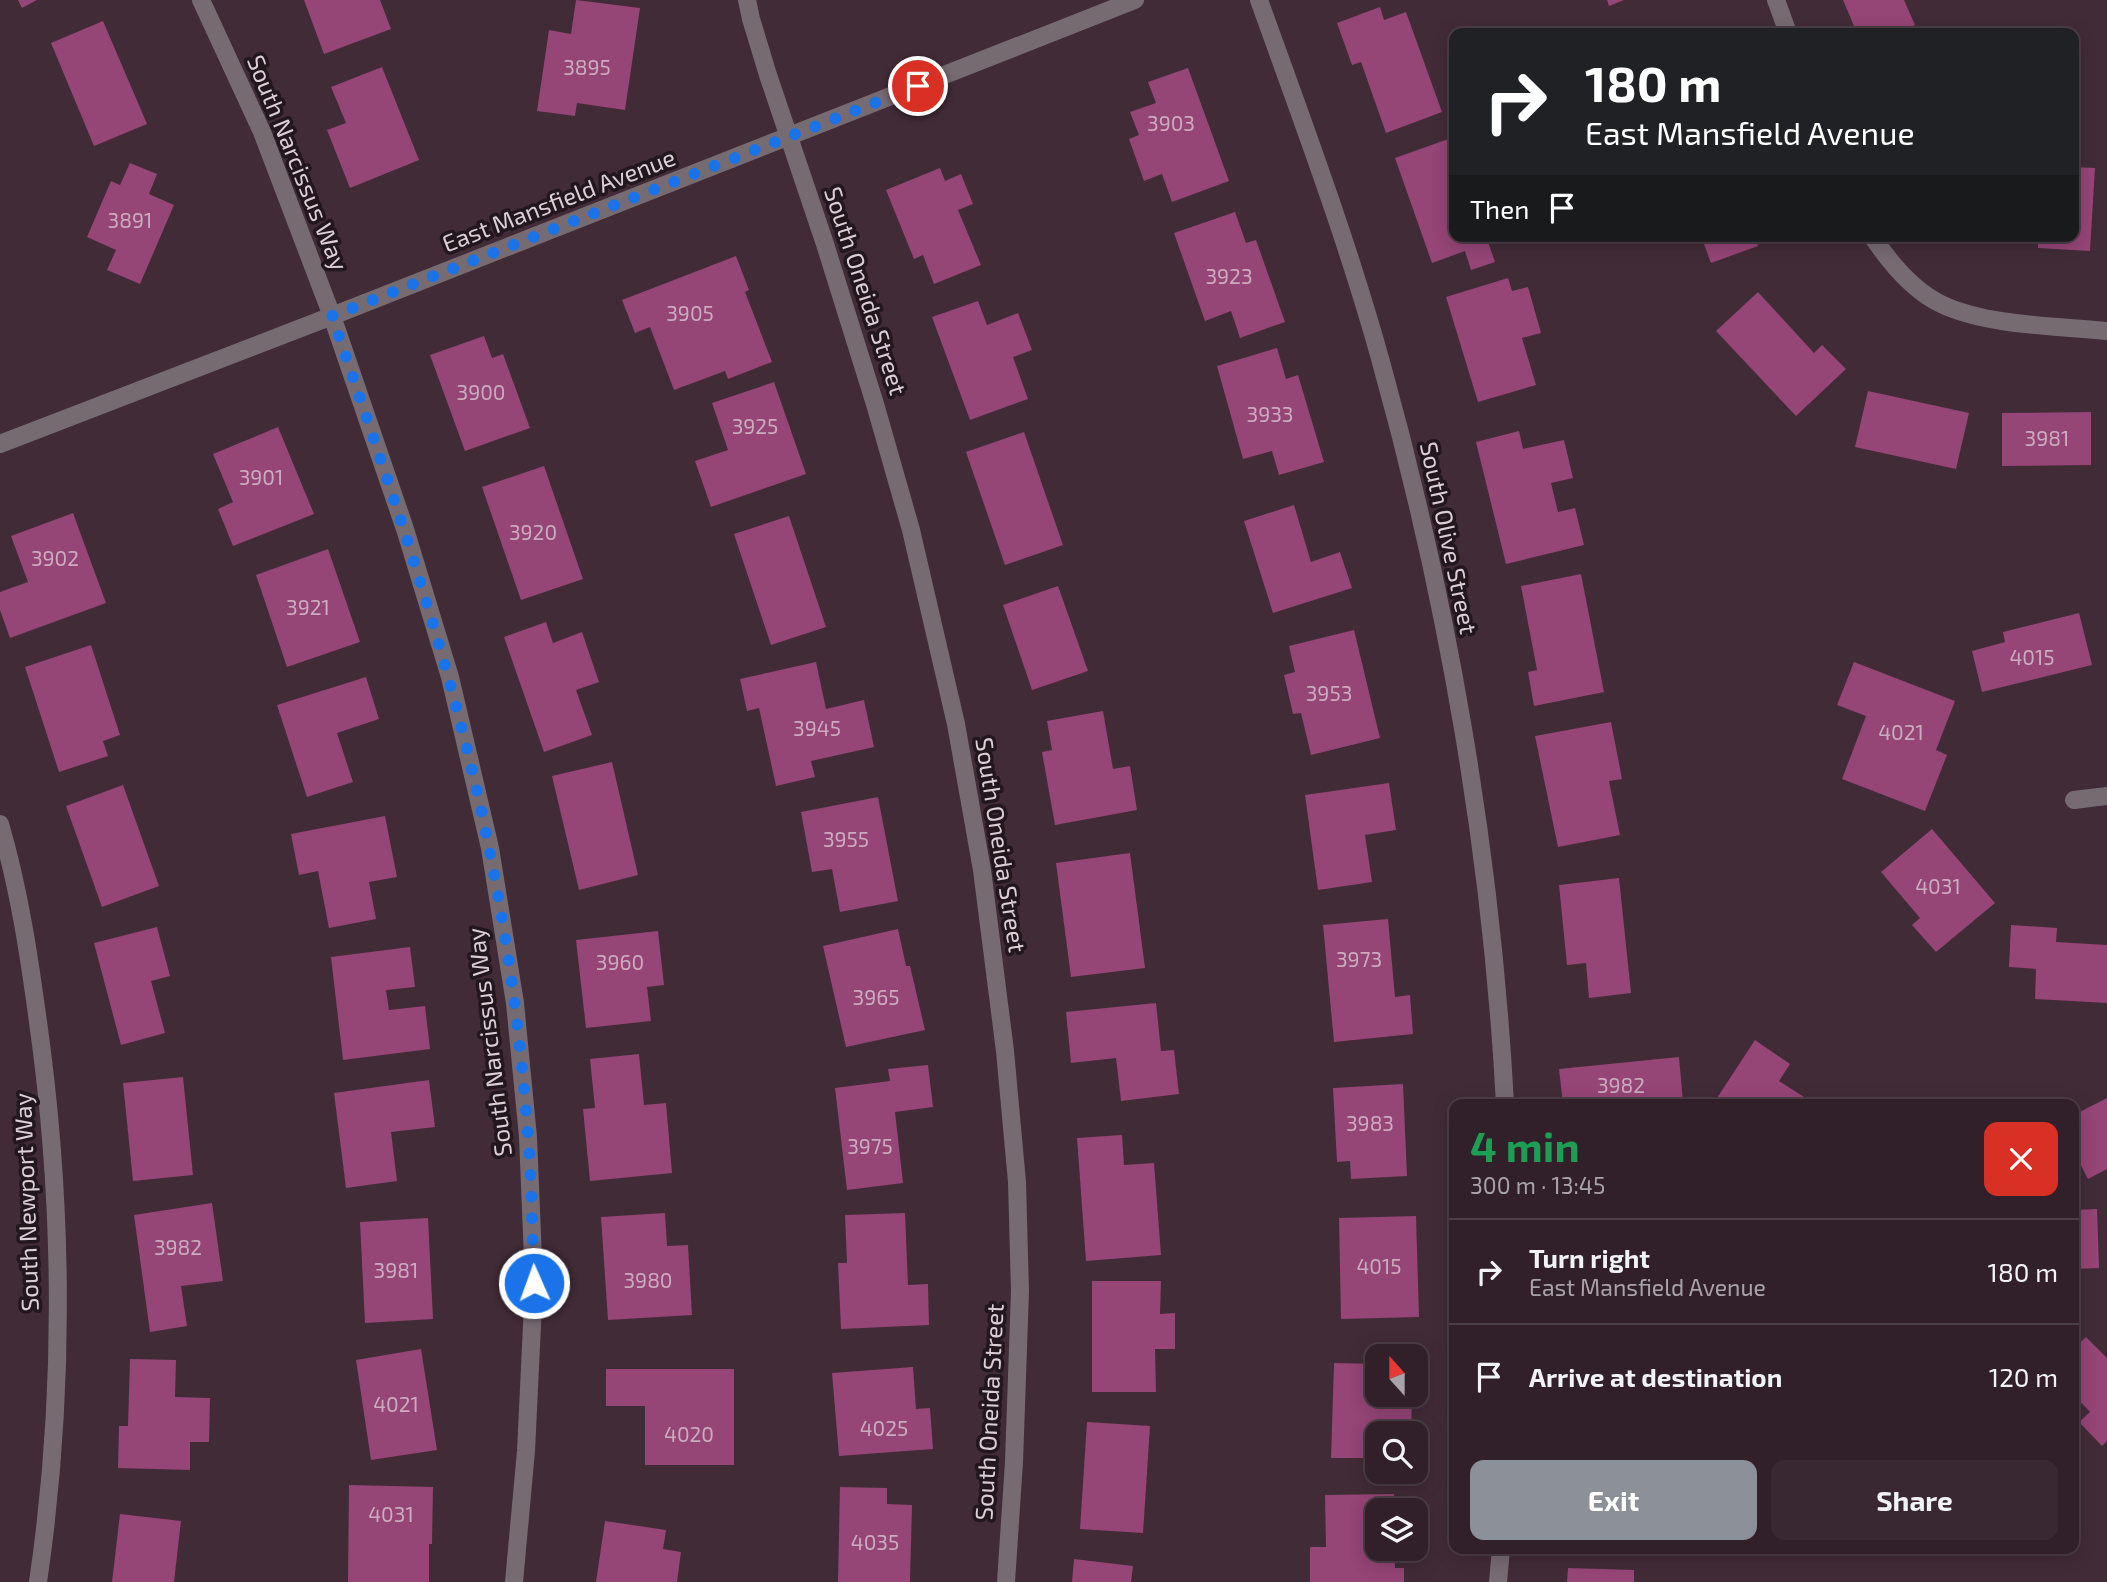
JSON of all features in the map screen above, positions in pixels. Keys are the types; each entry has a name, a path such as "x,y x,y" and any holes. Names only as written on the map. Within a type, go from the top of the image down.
{"street":[{"name":"South Narcissus Way","path":"201,0 262,132 332,316 405,530 450,677 489,848 515,1003 528,1137 534,1283 526,1451 514,1582"},
{"name":"South Oneida Street","path":"747,0 875,404 911,530 956,724 982,870 1005,1051 1017,1196 1020,1291 1014,1462 1006,1582"},
{"name":"East Mansfield Avenue","path":"0,444 1135,0"},
{"name":"South Olive Street","path":"1259,0 1326,185 1381,360 1431,564 1487,886 1505,1099"},
{"path":"1776,0 1786,28"},
{"path":"1876,242 1901,274 1940,304 2006,321 2107,331"},
{"path":"2074,800 2107,796"},
{"name":"South Newport Way","path":"0,824 10,859 31,969 46,1074 56,1188 54,1425 38,1582"},
{"path":"1497,1582 1500,1554"}],"building":[{"path":"18,0 37,0 22,8"},
{"path":"304,0 380,0 391,29 324,54"},
{"path":"576,0 640,8 625,110 577,103 575,116 537,111 549,30 571,34"},
{"path":"1607,0 1624,0 1609,6"},
{"path":"1843,0 1904,0 1915,25 1908,28 1855,28"},
{"path":"1380,7 1384,20 1406,12 1442,112 1386,133 1361,62 1352,65 1337,23"},
{"path":"103,21 147,124 94,146 51,43"},
{"path":"382,67 419,160 350,188 327,130 346,123 331,87"},
{"path":"1188,68 1229,181 1172,202 1162,174 1144,181 1129,139 1139,135 1130,112 1156,103 1148,82"},
{"path":"1449,139 1449,242 1488,242 1495,262 1471,270 1465,251 1432,263 1395,158"},
{"path":"130,163 157,174 149,194 174,205 140,284 107,270 116,250 87,237 111,181 120,185"},
{"path":"2079,167 2095,168 2090,251 2038,248 2038,242 2079,242"},
{"path":"940,168 945,181 961,174 973,204 958,210 981,265 934,284 923,255 914,259 886,190"},
{"path":"1235,212 1246,243 1256,240 1285,322 1240,338 1231,311 1205,321 1174,233"},
{"path":"1703,242 1757,242 1758,246 1711,263"},
{"path":"736,256 749,290 745,292 772,362 728,379 725,371 674,390 650,327 635,333 622,300"},
{"path":"1508,278 1512,291 1528,287 1541,333 1522,338 1536,385 1478,402 1446,297"},
{"path":"1758,292 1814,353 1822,345 1846,369 1796,416 1716,331"},
{"path":"978,301 987,325 1018,313 1032,350 1013,357 1028,399 970,420 932,317"},
{"path":"484,336 492,358 503,354 530,428 465,451 430,355"},
{"path":"1277,348 1286,379 1298,375 1324,462 1279,475 1272,451 1243,459 1217,366"},
{"path":"774,382 806,474 711,507 695,461 728,450 712,403"},
{"path":"1868,391 1969,413 1956,469 1855,447"},
{"path":"2091,412 2091,465 2002,466 2002,413"},
{"path":"278,427 314,514 233,546 218,509 233,502 213,454"},
{"path":"1519,431 1523,449 1564,440 1573,478 1551,483 1558,512 1575,508 1584,545 1506,564 1476,442"},
{"path":"1024,432 1063,545 1005,565 966,452"},
{"path":"544,466 583,579 521,600 482,487"},
{"path":"1294,505 1311,562 1340,552 1352,588 1273,613 1244,521"},
{"path":"73,513 106,603 10,638 0,610 0,592 28,582 11,536"},
{"path":"789,516 826,627 771,645 734,534"},
{"path":"328,549 360,642 287,667 256,575"},
{"path":"1581,574 1604,692 1534,706 1528,672 1537,670 1521,586"},
{"path":"1058,586 1088,671 1032,690 1003,605"},
{"path":"2079,613 2092,665 1982,692 1972,651 2005,642 2003,632"},
{"path":"546,622 553,643 582,632 599,682 576,690 592,735 544,752 504,637"},
{"path":"1354,630 1380,738 1311,755 1301,713 1293,714 1284,675 1295,672 1289,646"},
{"path":"91,645 120,735 103,741 108,756 59,772 25,667"},
{"path":"816,662 826,709 864,700 874,747 811,761 815,777 776,786 759,708 747,711 740,679"},
{"path":"1854,662 1955,701 1936,750 1947,755 1925,811 1842,779 1866,716 1837,705"},
{"path":"366,677 379,719 337,733 353,782 307,797 277,705"},
{"path":"1103,711 1113,769 1130,766 1137,810 1055,825 1042,752 1052,750 1047,721"},
{"path":"1611,722 1622,779 1609,781 1620,835 1558,847 1535,736"},
{"path":"612,762 638,875 579,890 552,776"},
{"path":"1389,783 1396,830 1365,835 1372,882 1318,890 1305,795"},
{"path":"123,785 159,886 102,907 66,806"},
{"path":"878,797 898,901 840,912 832,869 812,872 801,812"},
{"path":"385,816 397,877 369,882 376,919 329,928 318,871 299,875 291,834"},
{"path":"1932,829 1995,903 1936,952 1912,925 1920,918 1881,872"},
{"path":"1130,853 1145,968 1071,977 1056,863"},
{"path":"1619,878 1631,993 1589,998 1586,963 1567,965 1559,885"},
{"path":"1388,919 1395,997 1410,995 1413,1034 1334,1042 1323,925"},
{"path":"2011,925 2057,928 2056,942 2107,945 2107,1003 2035,999 2036,969 2009,967"},
{"path":"157,927 170,976 151,981 165,1033 121,1045 94,943"},
{"path":"898,929 925,1030 846,1047 823,946"},
{"path":"658,931 664,985 647,987 651,1021 586,1028 576,940"},
{"path":"410,947 415,987 386,990 389,1010 425,1006 430,1049 343,1060 331,957"},
{"path":"1156,1003 1161,1051 1174,1050 1179,1094 1121,1101 1116,1058 1071,1063 1066,1012"},
{"path":"1755,1040 1790,1064 1779,1081 1807,1099 1716,1099"},
{"path":"639,1054 644,1105 666,1103 672,1173 590,1181 583,1109 595,1108 590,1059"},
{"path":"1679,1057 1683,1099 1562,1099 1559,1069"},
{"path":"928,1065 933,1107 895,1112 903,1183 847,1190 835,1088 890,1081 888,1069"},
{"path":"183,1077 193,1175 133,1181 123,1083"},
{"path":"429,1080 435,1127 391,1132 397,1181 346,1188 334,1093"},
{"path":"1403,1084 1407,1176 1351,1179 1350,1161 1337,1162 1333,1088"},
{"path":"2107,1098 2107,1169 2088,1179 2079,1162 2079,1112"},
{"path":"1122,1135 1124,1165 1154,1163 1161,1255 1086,1261 1077,1138"},
{"path":"212,1203 223,1281 181,1286 187,1326 150,1332 134,1215"},
{"path":"2097,1209 2099,1268 2079,1269 2079,1210"},
{"path":"665,1213 667,1246 688,1245 692,1315 608,1320 601,1217"},
{"path":"905,1213 908,1285 928,1284 929,1325 841,1329 838,1263 847,1263 845,1215"},
{"path":"1416,1216 1419,1317 1341,1319 1339,1218"},
{"path":"428,1218 433,1319 365,1323 360,1222"},
{"path":"1092,1281 1161,1281 1160,1314 1175,1313 1175,1349 1155,1349 1156,1392 1092,1392"},
{"path":"2086,1337 2107,1358 2107,1441 2102,1446 2079,1422 2090,1412 2079,1400 2079,1343"},
{"path":"421,1349 437,1450 371,1460 356,1360"},
{"path":"130,1359 176,1360 175,1397 210,1398 209,1442 190,1442 190,1470 118,1468 119,1426 128,1426"},
{"path":"1334,1363 1365,1364 1365,1407 1412,1407 1411,1421 1365,1421 1365,1458 1331,1458"},
{"path":"913,1367 916,1409 930,1408 933,1449 839,1456 832,1373"},
{"path":"606,1369 734,1369 734,1465 645,1465 645,1406 606,1406"},
{"path":"1087,1422 1150,1426 1143,1533 1080,1529"},
{"path":"349,1485 433,1487 429,1582 348,1582"},
{"path":"840,1487 887,1488 887,1504 912,1505 910,1582 838,1582"},
{"path":"1394,1494 1394,1498 1365,1498 1365,1561 1395,1561 1395,1568 1404,1568 1404,1582 1310,1582 1310,1547 1326,1547 1325,1495"},
{"path":"120,1514 181,1521 174,1582 112,1582"},
{"path":"605,1521 666,1530 663,1549 681,1552 677,1582 596,1582"},
{"path":"1074,1559 1133,1566 1131,1582 1072,1582"},
{"path":"1568,1568 1634,1570 1634,1582 1567,1582"}],"route":[{"path":"534,1283 528,1137 515,1003 489,848 450,677 405,530 332,316 918,86"}]}
